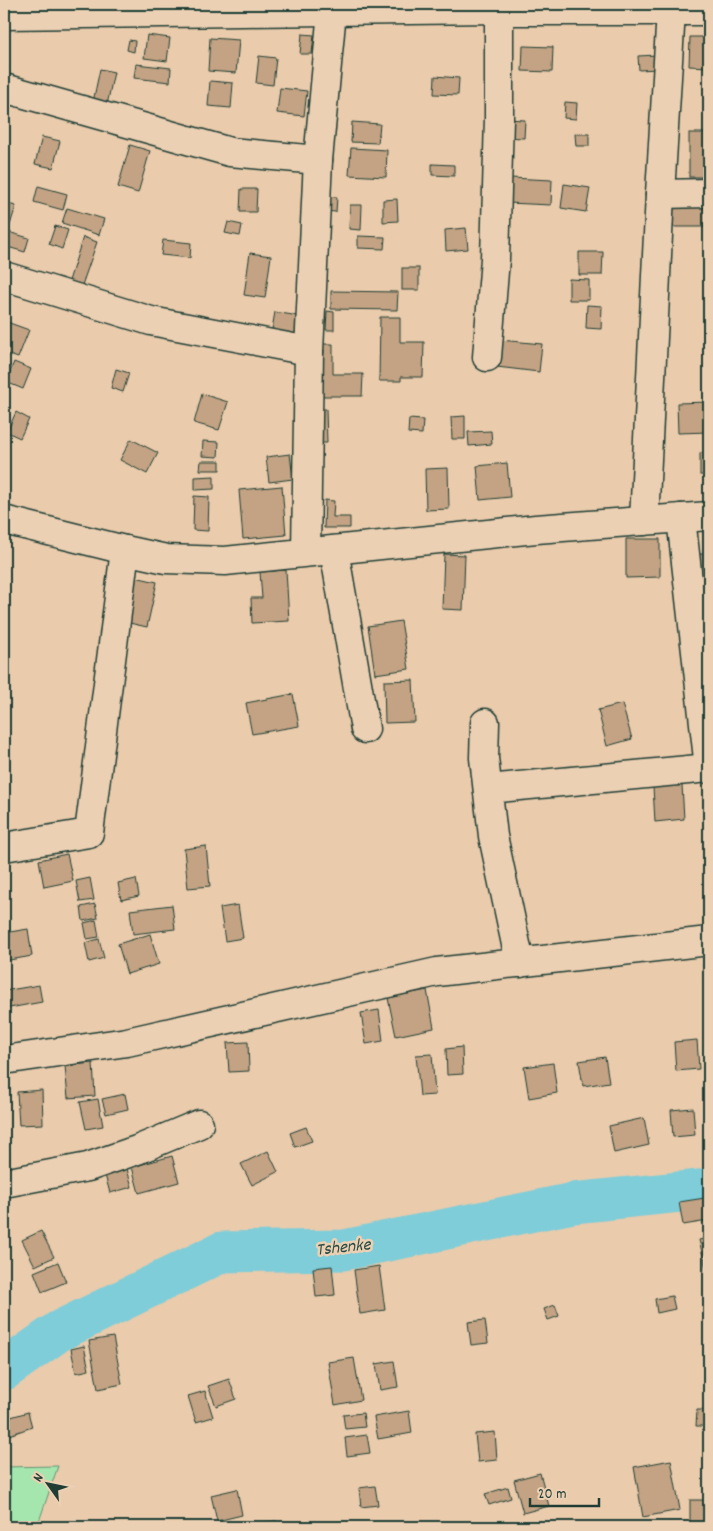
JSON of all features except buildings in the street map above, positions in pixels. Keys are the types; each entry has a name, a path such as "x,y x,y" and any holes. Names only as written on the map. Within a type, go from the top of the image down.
{"street":[{"path":"4,15 60,9 470,6 499,10 607,7 709,11"},
{"path":"306,552 309,352 318,160 314,8"},
{"path":"487,357 495,249 499,118 499,10"},
{"path":"644,521 660,194 672,11"},
{"path":"4,88 230,152 318,160"},
{"path":"660,194 709,193"},
{"path":"4,276 151,322 309,352"},
{"path":"4,520 166,559 225,561 536,529 709,516"},
{"path":"488,788 709,768 681,518"},
{"path":"4,847 89,833 125,550"},
{"path":"334,550 365,730"},
{"path":"485,724 484,758 493,836 520,963"},
{"path":"4,1060 127,1042 437,972 709,941"},
{"path":"4,1183 88,1167 137,1150 199,1124"}],"green space":[{"path":"58,1466 37,1527 4,1527 4,1467"}],"waterway":[{"name":"Tshenke","path":"4,1370 59,1331 222,1252 344,1250 573,1203 709,1189"}]}
